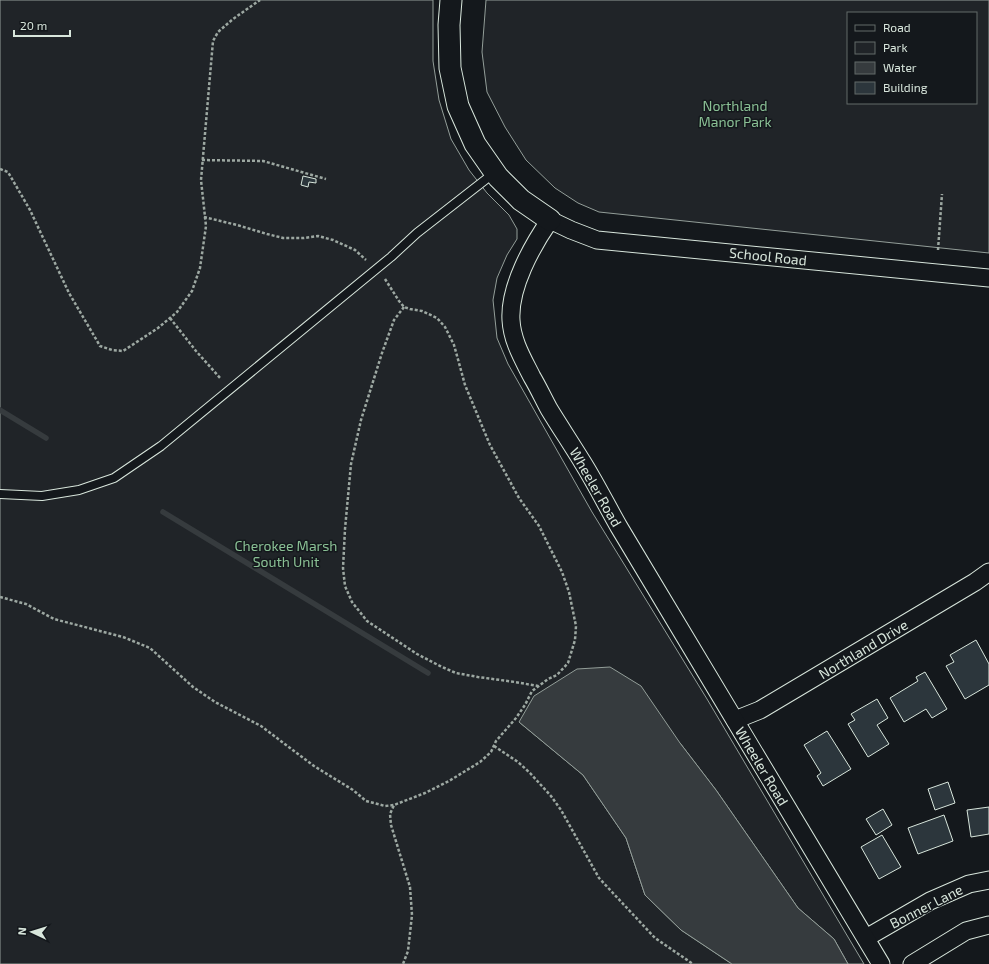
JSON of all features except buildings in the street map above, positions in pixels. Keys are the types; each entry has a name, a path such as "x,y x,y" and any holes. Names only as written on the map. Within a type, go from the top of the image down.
{"street":[{"path":"451,0 449,25 450,68 458,106 475,144 498,177 521,200 550,220"},
{"name":"School Road","path":"550,220 597,240 989,278"},
{"name":"Wheeler Road","path":"550,220 539,237 520,275 514,289 511,303 511,320 514,338 521,356 549,408 584,464 623,534 881,964"},
{"name":"Northland Drive","path":"735,720 760,710 975,582 989,572"},
{"name":"Bonner Lane","path":"866,938 930,901 969,884 989,880"},
{"path":"912,964 966,931 989,925"}],"lane":[{"path":"0,494 42,496 80,490 114,478 161,446 391,257 417,233 494,172"}],"path":[{"path":"0,169 8,172 30,210 69,293 100,346 112,350 123,351 158,328 177,312 192,291 200,268 206,226 201,180 213,42 218,32 233,19 260,0"},
{"path":"202,160 262,161 326,179"},
{"path":"938,250 942,194"},
{"path":"0,597 26,604 54,618 122,637 150,648 193,687 215,702 261,726 314,766 353,790 366,801 385,806 394,805 425,793 449,781 480,762 491,752 496,741 516,718 532,691 548,679 557,675 568,663 575,640 576,626 569,592 562,572 539,526 519,498 490,445 465,385 454,345 445,327 437,318 404,307 386,279 355,250 333,240 318,236 283,238 204,217"},
{"path":"404,307 394,320 382,353 361,420 351,464 343,568 345,586 352,602 367,621 417,654 440,666 456,673 538,686"},
{"path":"170,318 224,383 228,390"},
{"path":"494,746 518,762 550,796 561,810 599,878 655,938 692,964"},
{"path":"394,805 390,814 391,825 410,887 412,915 408,951 403,964"}],"green space":[{"name":"Cherokee Marsh South Unit","path":"0,0 433,0 433,61 439,100 451,139 469,170 487,193 509,215 517,229 517,239 507,255 497,278 493,300 497,338 508,364 592,512 707,699 864,964 848,964 834,939 798,908 716,790 680,743 519,722 583,775 626,838 645,895 681,930 732,964 0,964"},
{"name":"Northland Manor Park","path":"486,0 989,0 989,253 599,212 578,203 555,188 526,160 505,127 487,92 482,52"}],"water":[{"path":"610,667 641,686 798,908 834,939 848,964 732,964 681,930 645,895 626,838 583,775 519,722 534,696 577,669"}],"waterway":[{"path":"0,410 46,438"},
{"path":"163,512 428,673"}]}
